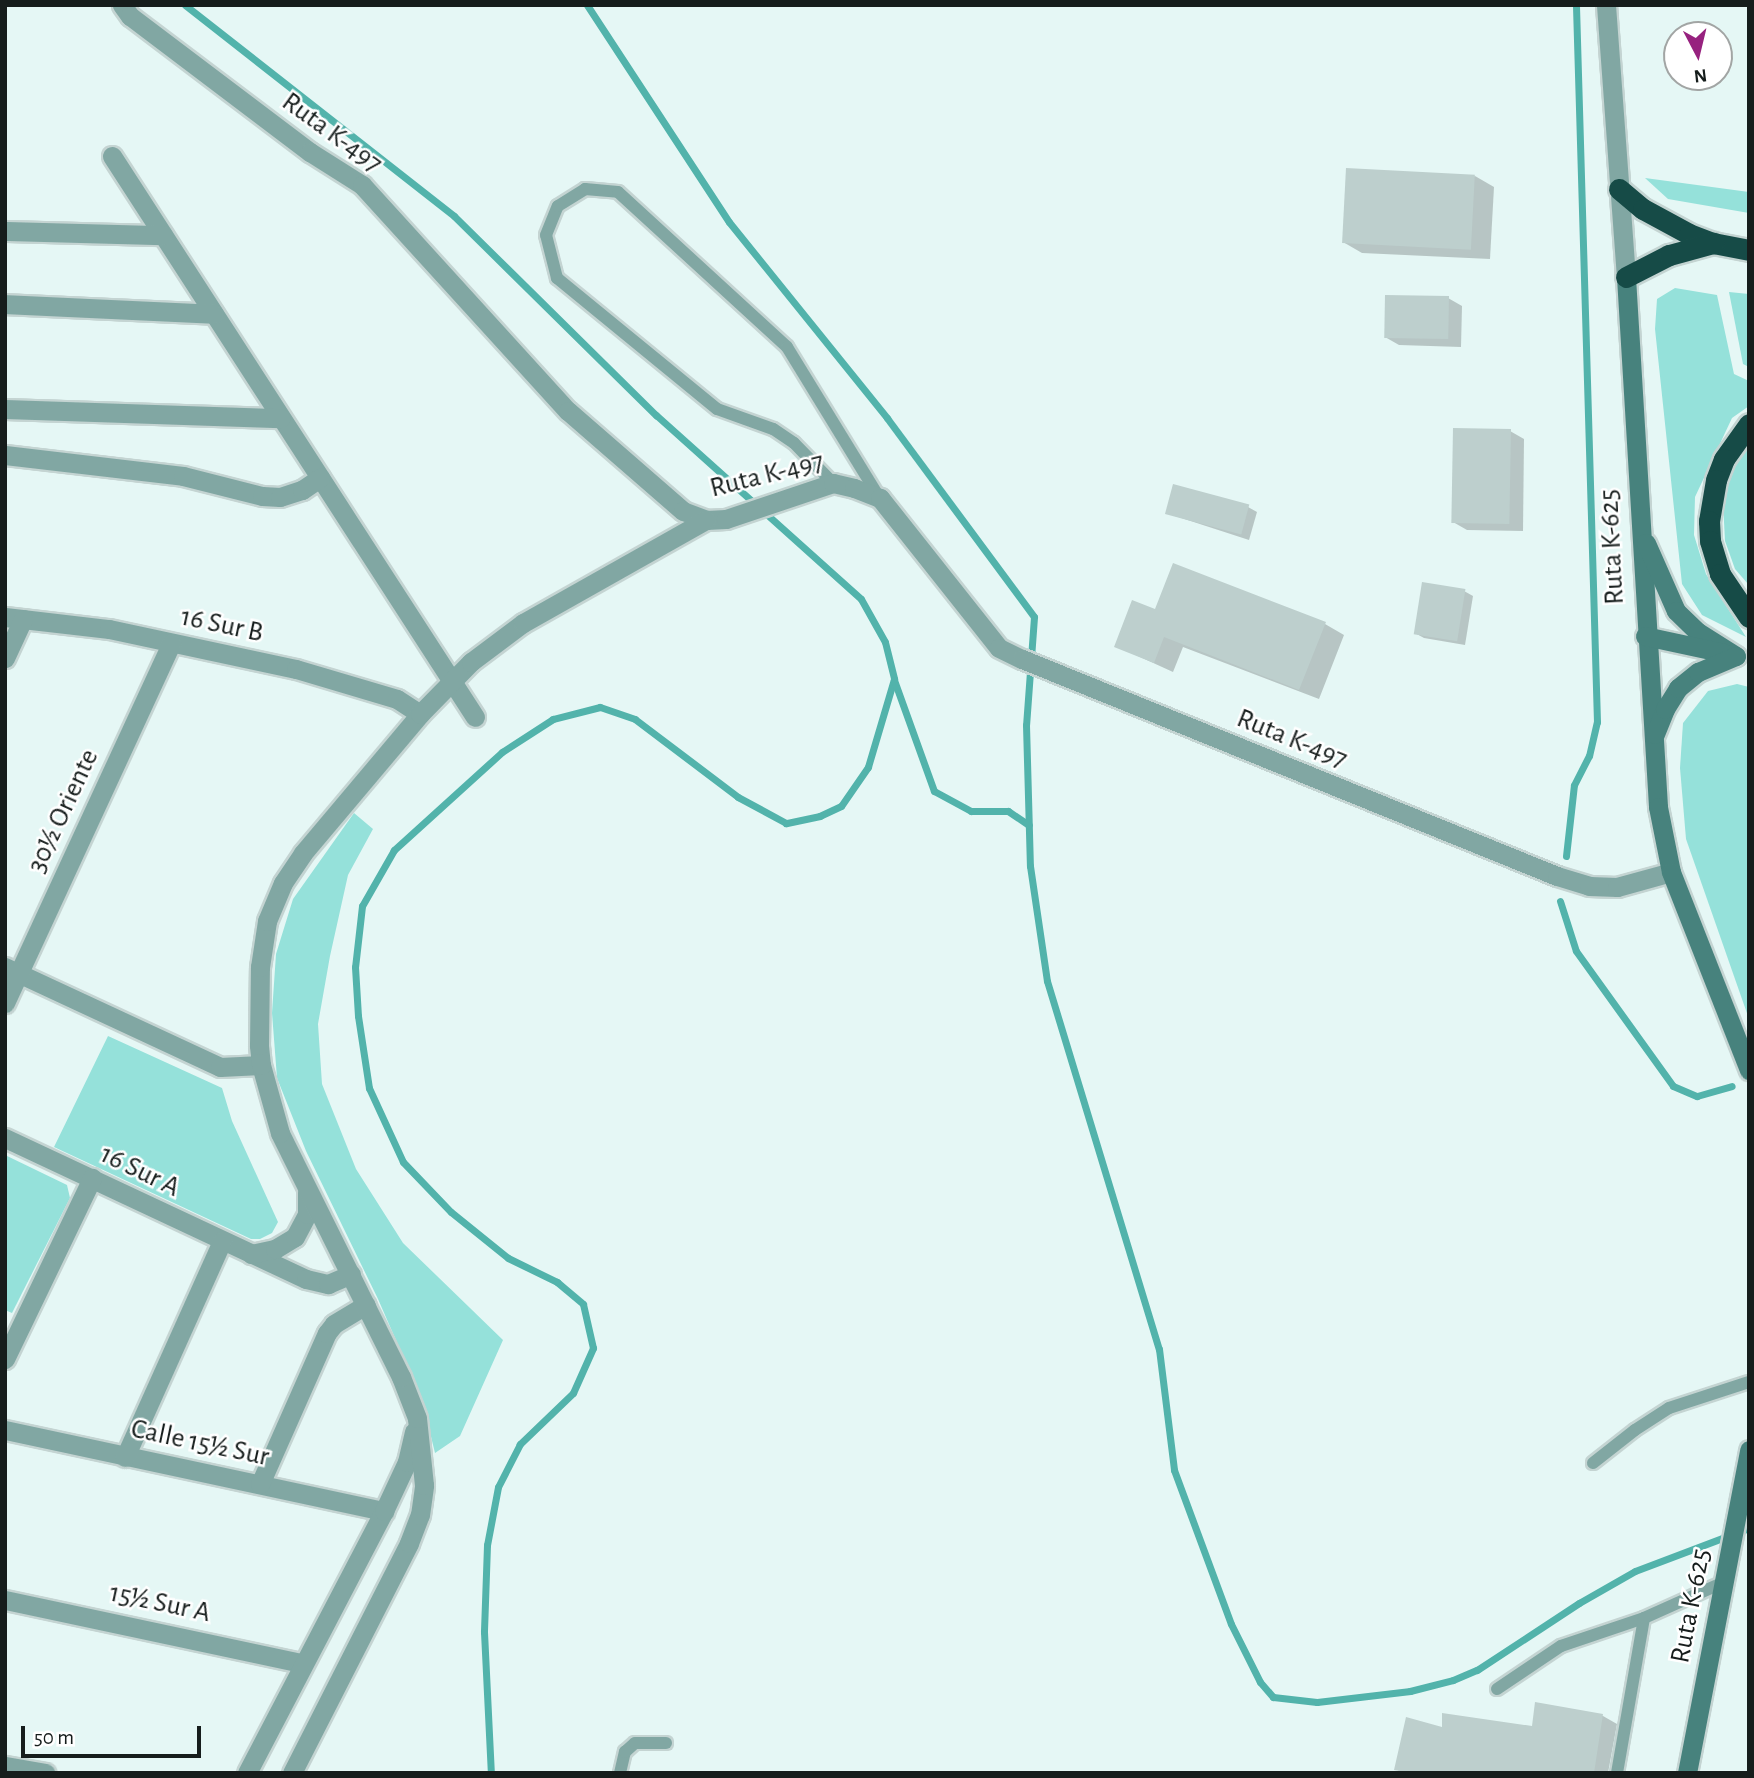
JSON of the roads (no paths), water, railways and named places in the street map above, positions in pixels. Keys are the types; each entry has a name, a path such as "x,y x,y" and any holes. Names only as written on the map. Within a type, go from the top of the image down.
{"highway":[{"path":"1619,189 1665,223 1713,243 1749,250"},
{"path":"1626,277 1669,255 1713,243"},
{"path":"1749,424 1724,458 1716,480 1709,521 1710,541 1720,574 1749,617"}],"main road":[{"name":"Ruta K-625","path":"1626,277 1645,636 1658,807 1671,872 1749,1070"},
{"path":"1639,525 1676,611 1699,632 1742,657"},
{"path":"1645,636 1742,657"},
{"path":"1653,742 1665,709 1678,688 1699,672 1742,657"},
{"name":"Ruta K-625","path":"1687,1773 1749,1450"}],"street":[{"name":"Ruta K-497","path":"122,5 130,16 310,152 362,185 568,411 683,512 706,520 726,519 824,486 880,498 999,648 1022,659 1557,876 1590,886 1617,887 1671,872"},
{"name":"Ruta K-625","path":"1606,5 1626,277"},
{"path":"111,156 475,717"},
{"path":"5,231 163,235"},
{"path":"5,304 214,314"},
{"path":"5,409 281,418"},
{"path":"5,455 183,476 262,496 280,497 302,490 320,478"},
{"path":"292,1773 409,1543 420,1516 424,1485 417,1418 366,1305 280,1133 261,1065 260,967 267,921 283,883 303,853 420,714 471,662 523,623 706,520"},
{"path":"5,658 14,618"},
{"name":"16 Sur B","path":"14,618 109,629 296,669 397,699 420,714"},
{"name":"30½ Oriente","path":"5,1003 12,971 171,643"},
{"path":"12,971 220,1067 261,1065"},
{"name":"16 Sur A","path":"5,1138 222,1241 321,1284 333,1283 351,1274"},
{"path":"5,1359 92,1178"},
{"path":"251,1254 286,1244 301,1230 307,1214 306,1186"},
{"path":"125,1457 222,1241"},
{"path":"260,1484 327,1333 334,1324 366,1305"},
{"path":"247,1773 302,1663 384,1511 407,1462 417,1418"},
{"name":"Calle 15½ Sur","path":"5,1430 384,1511"},
{"name":"15½ Sur A","path":"5,1600 302,1663"},
{"path":"5,1766 45,1773"}],"lane":[{"path":"824,486 794,443 773,429 717,409 557,278 546,235 558,206 585,189 618,192 787,348 880,498"},
{"path":"1593,1463 1635,1430 1669,1408 1749,1382"},
{"path":"1497,1689 1561,1646 1644,1618 1724,1582"},
{"path":"1617,1773 1644,1618"},
{"path":"620,1773 625,1752 635,1744 666,1743"}],"waterway":[{"path":"185,5 454,216 656,415 861,599 885,642 894,679 868,767 841,806 820,816 786,823 738,797 635,719 600,707 553,719 502,752 394,850 362,906 355,967 358,1016 369,1088 403,1162 451,1212 508,1258 557,1282 583,1304 593,1348 573,1393 520,1444 498,1487 487,1545 484,1632 491,1773"},
{"path":"587,5 729,222 887,418 1034,617 1026,725 1030,866 1047,981 1159,1349 1174,1470 1231,1624 1260,1682 1273,1697 1317,1702 1410,1691 1453,1680 1477,1670 1579,1603 1635,1571 1749,1528"},
{"path":"1566,856 1574,785 1589,756 1597,722 1576,5"},
{"path":"894,680 934,791 971,811 1008,811 1029,825"},
{"path":"1560,901 1576,951 1673,1086 1697,1096 1732,1086"}]}
